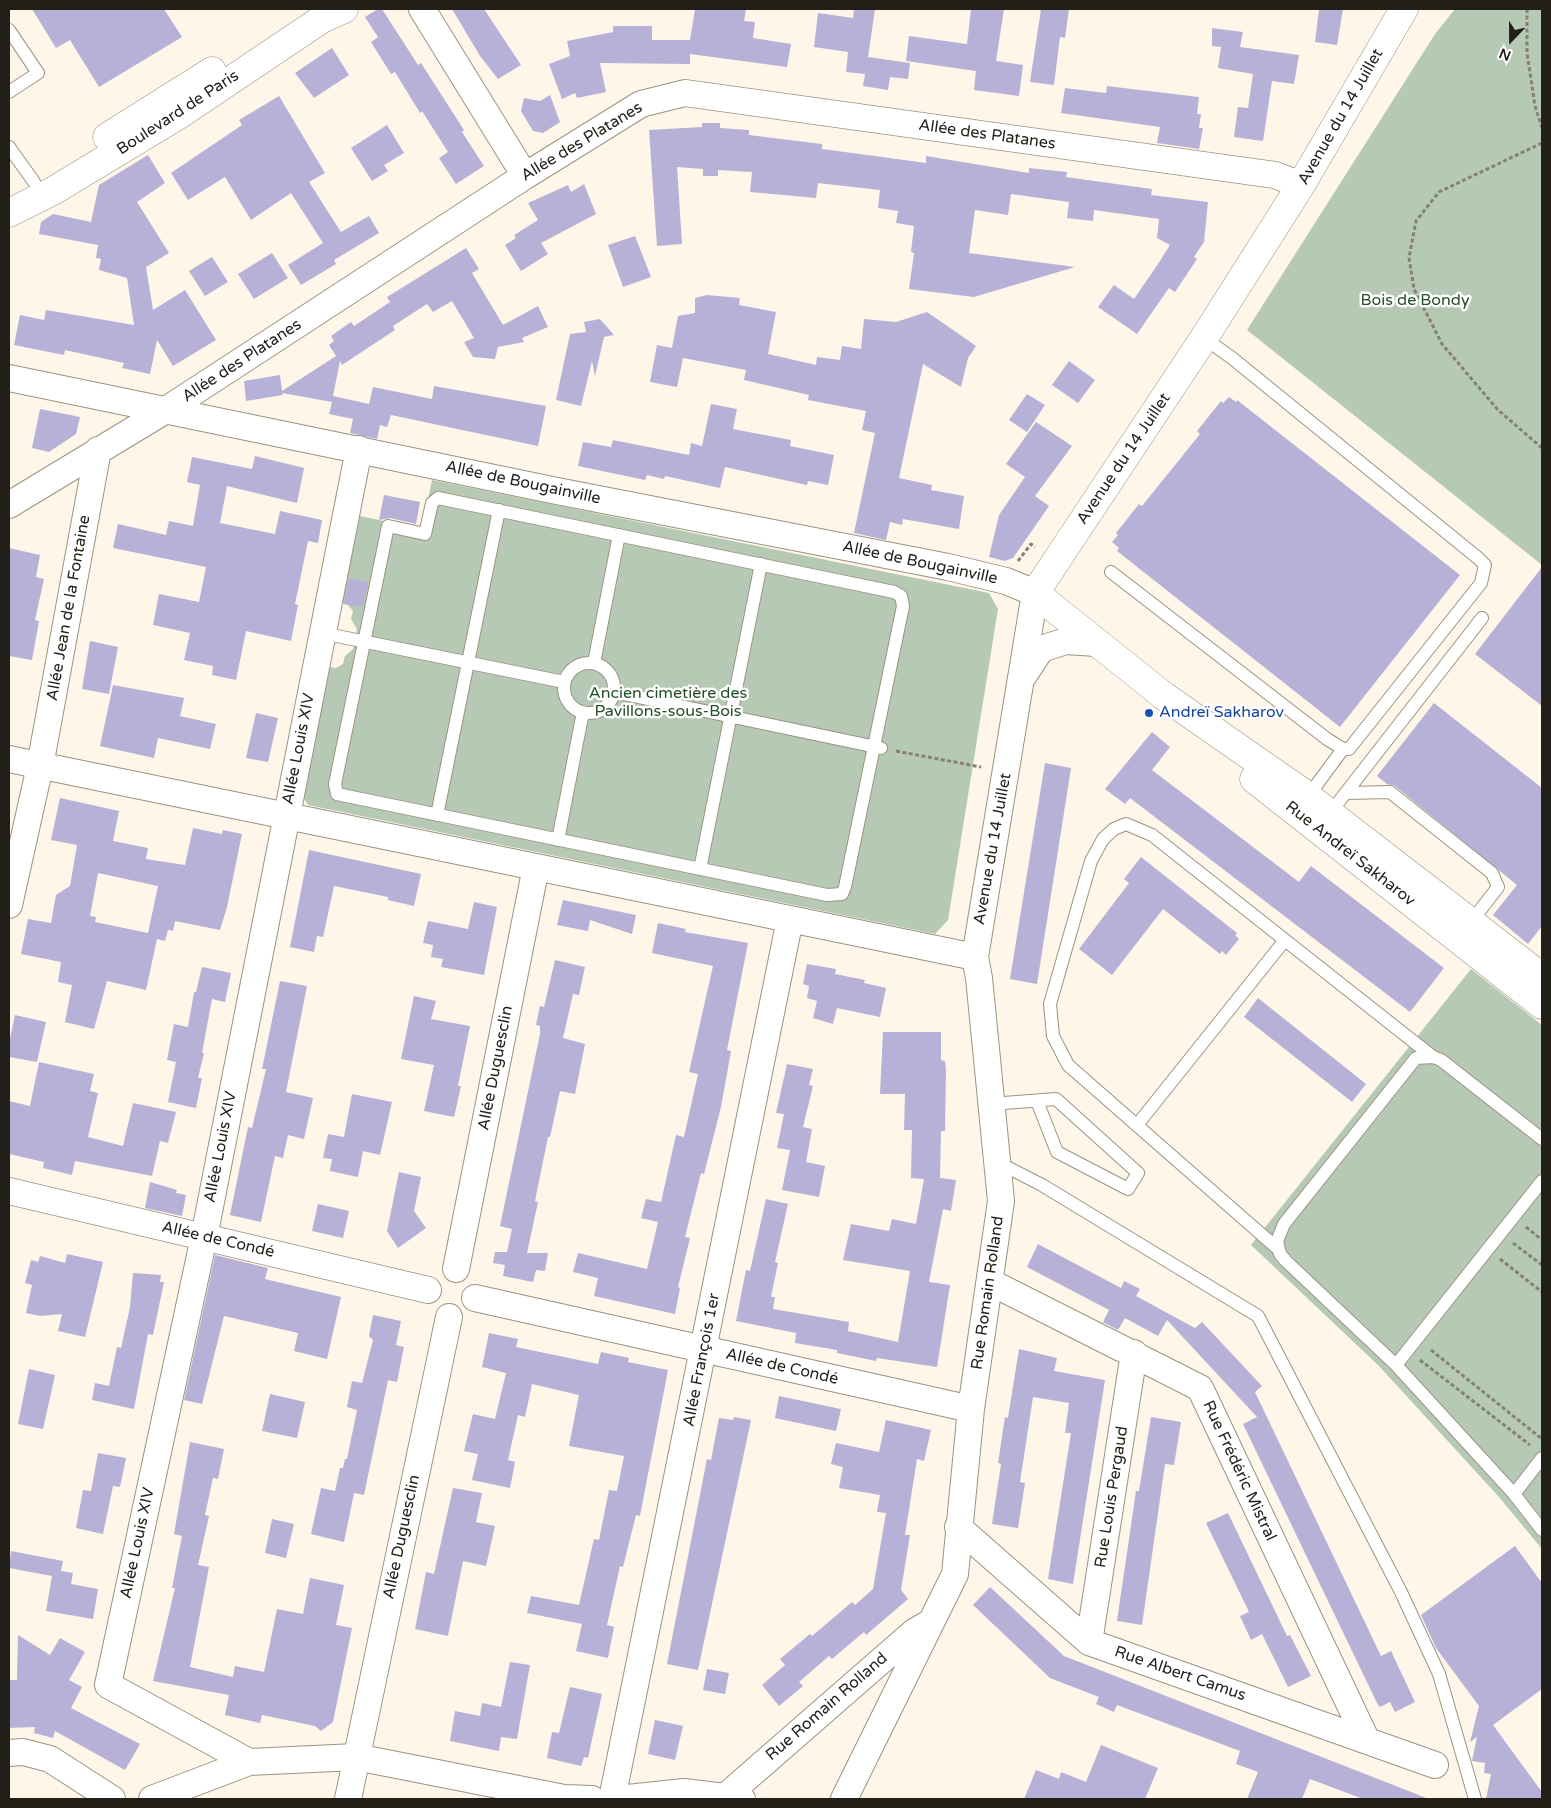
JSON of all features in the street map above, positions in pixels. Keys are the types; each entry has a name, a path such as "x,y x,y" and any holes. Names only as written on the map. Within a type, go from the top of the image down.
{"street":[{"name":"Boulevard de Paris","path":"9,200 34,182 311,9"},
{"name":"Boulevard de Paris","path":"9,211 53,191 182,113 322,19 344,9"},
{"path":"422,9 525,176"},
{"name":"Avenue du 14 Juillet","path":"975,957 1035,594 1204,338 1302,185 1404,9"},
{"name":"Allée des Platanes","path":"9,505 166,410 525,176 641,104 685,93 1275,175 1302,185"},
{"path":"9,211 36,191 34,182"},
{"name":"Allée de Bougainville","path":"9,378 557,491 948,567 1006,582 1035,594"},
{"name":"Allée Louis XIV","path":"249,1762 108,1685 204,1237 285,816 359,449"},
{"name":"Allée Jean de la Fontaine","path":"9,905 40,766 98,450"},
{"name":"Rue Andreï Sakharov","path":"1035,594 1164,696 1244,772 1302,804 1542,1004"},
{"path":"1022,677 1041,649 1066,641 1097,643"},
{"path":"9,759 975,957"},
{"name":"Rue Andreï Sakharov","path":"1302,804 1338,803 1471,922 1542,977"},
{"name":"Allée Duguesclin","path":"456,1269 536,867"},
{"name":"Allée François 1er","path":"612,1799 790,919"},
{"name":"Rue Romain Rolland","path":"844,1799 955,1574 958,1527 971,1409 1001,1201 979,978 975,957"},
{"name":"Allée de Condé","path":"9,1191 428,1290"},
{"path":"456,1269 469,1277 474,1283 475,1298 473,1305 463,1315 448,1318 441,1315 430,1305 428,1290 434,1276 441,1271 456,1269"},
{"name":"Rue Frédéric Mistral","path":"990,1282 1134,1353 1200,1388 1366,1739"},
{"name":"Allée de Condé","path":"475,1298 971,1409"},
{"name":"Allée Duguesclin","path":"348,1799 448,1318"},
{"name":"Rue Louis Pergaud","path":"1089,1642 1134,1353"},
{"name":"Rue Albert Camus","path":"958,1527 1089,1642 1435,1764"},
{"name":"Rue Romain Rolland","path":"618,1799 684,1792 734,1797 914,1632 931,1623"},
{"path":"9,1752 23,1752 50,1759 112,1799"},
{"path":"152,1799 249,1762 356,1757 564,1799 592,1799"}],"lane":[{"path":"9,30 38,73 9,92"},
{"path":"9,147 34,182"},
{"path":"1111,572 1327,739 1343,748 1352,747 1481,583 1485,565 1478,558 1232,358 1204,338"},
{"path":"438,498 499,510 894,592 901,596 903,606 878,748 846,888 842,894 827,895 344,797 335,792 335,784 388,526 425,534 432,503 438,498"},
{"path":"437,815 499,510"},
{"path":"594,663 619,535"},
{"path":"700,869 761,564"},
{"path":"1338,803 1482,618"},
{"path":"322,633 564,682"},
{"path":"586,663 594,663 607,671 614,685 614,692 606,706 592,713 576,710 566,698 564,682 572,669 586,663"},
{"path":"614,692 878,748"},
{"path":"558,840 583,712"},
{"path":"1302,804 1343,748"},
{"path":"1338,803 1390,792 1492,873 1498,887 1471,922"},
{"path":"1542,1139 1441,1060 1433,1056 1152,835 1126,824 1114,829 1103,839 1091,861 1050,1004 1053,1036 1068,1065 1277,1248 1286,1261 1396,1365 1514,1494 1542,1530"},
{"path":"1137,1125 1285,940"},
{"path":"1277,1248 1277,1240 1284,1224 1411,1064 1416,1058 1433,1056"},
{"path":"991,1104 1056,1099 1138,1173 1128,1189 1057,1152 1037,1101"},
{"path":"997,1162 1042,1185 1258,1316 1401,1592 1439,1674 1475,1799"},
{"path":"1396,1365 1542,1181"},
{"path":"1514,1494 1538,1453"}],"path":[{"path":"1527,9 1528,53 1535,106 1542,128"},
{"path":"1542,143 1439,192 1416,221 1409,258 1414,290 1442,344 1498,410 1542,448"},
{"path":"878,748 1006,771"},
{"path":"1501,1234 1542,1266"},
{"path":"1488,1250 1542,1292"},
{"path":"1417,1339 1542,1439"},
{"path":"1408,1350 1538,1453"}],"green space":[{"name":"Bois de Bondy","path":"1455,9 1542,9 1542,565 1247,330 1435,34"},
{"name":"Ancien cimetière des Pavillons-sous-Bois","path":"432,480 989,593 998,609 948,920 935,934 308,805 303,797 330,667 336,668 343,664 345,656 353,649 357,629 351,619 353,611 348,605 341,603 360,516 422,529"},
{"path":"1471,969 1542,1025 1542,1549 1499,1497 1379,1366 1251,1245"}],"building":[{"path":"32,9 164,9 182,37 99,87 70,40 56,48"},
{"path":"378,9 382,9 418,65 421,63 464,130 462,132 484,166 456,184 439,158 448,152 422,111 420,113 395,72 391,74 371,42 378,37 365,17"},
{"path":"452,9 484,9 521,65 498,79 480,56"},
{"path":"695,9 746,9 744,21 755,22 753,38 791,44 787,67 690,54 690,64 600,63 606,92 577,98 575,93 562,99 549,64 570,56 567,41 613,32 613,26 652,26 652,40 690,40"},
{"path":"854,9 875,9 868,57 910,63 908,79 890,77 888,90 863,86 865,74 846,72 848,52 814,47 818,13 853,18"},
{"path":"971,9 1004,9 996,61 1023,65 1019,96 974,90 976,71 906,61 909,36 967,44"},
{"path":"1041,9 1069,9 1065,38 1060,37 1054,85 1030,82"},
{"path":"1319,9 1343,9 1337,45 1315,42"},
{"path":"1212,28 1243,32 1240,47 1299,55 1294,84 1272,81 1263,141 1234,137 1238,107 1248,108 1253,74 1218,68 1221,47 1212,46"},
{"path":"332,48 349,75 314,98 295,73"},
{"path":"1107,86 1199,97 1197,114 1201,114 1199,128 1203,128 1199,149 1157,143 1160,127 1061,113 1065,88 1106,93"},
{"path":"550,95 560,122 543,133 533,131 521,111 524,98 540,101"},
{"path":"279,96 325,173 309,182 341,232 369,216 379,233 334,260 336,264 301,285 288,265 323,243 291,193 251,220 225,177 188,200 171,173 242,125 239,120"},
{"path":"702,123 720,123 720,128 749,130 749,135 822,144 822,149 926,163 926,156 1029,173 1029,168 1067,172 1066,177 1152,189 1151,195 1208,202 1204,242 1194,257 1197,259 1175,292 1169,288 1137,334 1098,307 1114,285 1134,299 1170,245 1157,238 1159,219 1094,210 1093,221 1067,218 1069,202 1011,194 1008,215 975,210 969,253 1075,267 974,297 909,289 914,253 911,252 914,226 896,223 898,211 878,208 880,190 818,183 816,198 750,192 752,172 718,170 718,176 703,176 703,169 677,167 682,244 657,246 649,130 702,127"},
{"path":"387,125 404,153 384,165 388,171 372,181 351,148"},
{"path":"148,155 165,183 137,202 169,253 146,267 153,310 185,290 216,340 173,366 157,340 150,374 122,368 124,363 65,350 64,355 14,345 20,315 44,320 46,310 134,325 127,278 99,270 101,259 96,258 98,245 39,234 41,222 53,214 91,222 99,185"},
{"path":"584,184 596,214 541,243 548,254 521,271 505,245 516,238 514,235 538,220 528,203 568,185 571,192"},
{"path":"635,236 651,277 623,287 608,245"},
{"path":"466,248 479,269 472,273 503,325 538,306 548,327 522,338 524,342 498,347 495,359 473,357 464,342 474,338 452,301 433,312 427,304 393,326 395,330 342,365 340,361 333,396 369,404 373,387 432,399 434,386 546,406 538,446 391,415 387,427 380,425 377,439 350,433 353,419 329,414 332,402 282,393 283,395 246,401 244,381 280,375 282,391 336,356 329,345 334,341 331,336 351,322 354,326 390,302 387,297"},
{"path":"272,253 288,278 254,299 238,274"},
{"path":"212,257 228,282 205,296 189,271"},
{"path":"707,295 740,298 739,305 776,312 768,354 816,365 817,357 840,360 842,346 861,349 864,319 896,322 927,312 976,346 968,358 961,387 923,364 899,478 932,485 931,490 964,496 959,529 903,519 902,525 890,522 886,540 854,533 875,433 862,430 866,411 808,400 809,395 744,380 746,370 683,358 677,387 650,382 657,345 672,348 678,316 695,313 695,298"},
{"path":"600,319 614,335 604,337 595,376 592,361 581,406 556,400 570,334 586,332 584,322"},
{"path":"1069,361 1095,380 1078,403 1052,385"},
{"path":"1027,394 1045,405 1027,432 1009,420"},
{"path":"1229,397 1236,402 1237,400 1460,575 1340,727 1117,551 1119,548 1112,542 1118,535 1116,533 1139,504 1142,506 1200,434 1197,431 1221,401 1223,403"},
{"path":"711,404 737,409 733,429 791,440 790,446 834,455 828,485 808,481 807,485 725,467 720,488 665,476 664,479 647,475 645,480 578,466 583,442 611,447 613,440 689,455 691,443 702,446"},
{"path":"40,409 80,417 76,434 49,452 32,448"},
{"path":"1036,422 1072,446 1035,496 1049,506 1013,558 1005,561 989,557 999,515 1025,477 1006,464"},
{"path":"255,456 304,468 297,503 227,486 220,523 275,534 280,511 322,520 318,543 308,541 295,604 298,605 291,641 246,631 236,680 212,675 213,666 184,660 190,633 153,625 159,594 199,602 206,567 113,548 118,524 166,535 169,521 193,526 200,485 187,482 192,457 252,469"},
{"path":"384,495 420,502 416,524 390,518 379,520"},
{"path":"9,548 40,555 36,577 44,579 35,620 39,621 32,660 9,656"},
{"path":"1542,567 1542,706 1475,654"},
{"path":"349,578 368,582 363,607 344,604"},
{"path":"90,641 118,647 109,694 82,689"},
{"path":"113,685 184,698 180,716 216,724 210,749 158,738 154,758 100,746"},
{"path":"1434,703 1542,788 1542,926 1528,944 1493,915 1517,885 1395,786 1387,784 1377,776"},
{"path":"256,713 278,718 268,762 246,758"},
{"path":"1152,732 1170,747 1152,770 1299,882 1311,866 1444,968 1410,1012 1130,798 1125,804 1105,789"},
{"path":"1045,763 1071,768 1037,984 1010,979"},
{"path":"60,798 119,811 113,841 148,848 146,859 185,865 193,828 222,834 223,830 242,834 227,907 220,930 175,921 173,931 168,930 165,941 157,939 146,990 107,981 94,1029 65,1022 72,985 58,982 61,962 21,954 28,919 51,923 56,895 70,886 77,845 51,840","holes":["98,873 158,886 148,933 95,922 96,917 90,916"]},
{"path":"309,850 421,874 414,906 388,900 388,897 334,886 323,937 317,936 314,952 290,947"},
{"path":"1141,857 1237,933 1235,935 1239,939 1226,955 1222,951 1220,954 1163,909 1112,975 1079,949 1129,883 1124,879"},
{"path":"563,900 636,915 632,934 590,920 588,931 557,925"},
{"path":"474,902 497,907 484,975 441,967 443,959 431,957 433,945 423,943 428,921 468,929"},
{"path":"658,923 686,929 685,932 748,943 727,1050 731,1051 721,1107 704,1174 701,1173 685,1237 690,1238 678,1287 680,1288 675,1314 594,1296 598,1278 573,1272 578,1253 647,1269 658,1222 641,1218 646,1199 661,1202 676,1135 684,1137 698,1074 689,1072 713,966 652,953"},
{"path":"555,960 585,967 579,995 573,994 563,1038 585,1044 575,1094 560,1091 550,1137 548,1137 535,1201 538,1202 527,1253 548,1253 545,1271 536,1270 533,1282 503,1276 505,1265 493,1263 495,1252 507,1252 512,1229 500,1226 540,1034 540,1026 536,1025 540,1006 544,1007"},
{"path":"807,964 836,969 835,974 865,980 864,983 886,988 880,1017 837,1008 833,1024 813,1018 817,1001 807,998 809,986 803,984"},
{"path":"202,967 231,973 225,1002 212,999 202,1053 204,1053 198,1078 202,1078 196,1108 168,1102 176,1062 167,1060 174,1024 188,1027 194,992 196,992"},
{"path":"280,981 307,986 286,1092 313,1098 304,1139 288,1135 283,1158 275,1156 261,1222 230,1215 248,1127 252,1128 266,1069 262,1069"},
{"path":"414,996 436,1001 431,1019 470,1026 458,1086 461,1086 454,1117 424,1111 434,1065 401,1059"},
{"path":"1258,998 1366,1084 1352,1102 1244,1017"},
{"path":"15,1015 46,1022 37,1062 9,1057 9,1043"},
{"path":"883,1032 941,1032 941,1060 945,1061 946,1070 945,1131 941,1131 940,1178 956,1180 951,1211 943,1209 929,1282 950,1285 937,1367 877,1358 876,1361 837,1353 837,1350 795,1343 796,1333 736,1321 746,1270 750,1271 766,1199 788,1204 775,1262 778,1263 771,1297 775,1297 773,1309 849,1322 848,1331 898,1342 910,1271 843,1260 851,1224 889,1231 892,1219 916,1224 924,1179 911,1178 912,1130 904,1130 905,1094 880,1094"},
{"path":"39,1062 94,1074 90,1091 98,1093 88,1137 123,1146 133,1103 176,1112 168,1143 160,1141 152,1176 75,1161 72,1175 43,1168 44,1162 9,1154 9,1101 30,1106"},
{"path":"787,1064 813,1069 809,1085 813,1086 803,1127 812,1129 806,1162 825,1166 819,1197 782,1190 790,1150 777,1148 784,1114 776,1113"},
{"path":"352,1094 392,1102 380,1155 363,1151 358,1177 330,1171 332,1159 323,1158 328,1134 344,1137"},
{"path":"399,1172 421,1177 414,1211 426,1228 398,1248 387,1231"},
{"path":"150,1182 177,1190 176,1193 186,1195 182,1216 145,1208"},
{"path":"318,1204 349,1211 343,1238 312,1231"},
{"path":"1038,1244 1121,1288 1124,1281 1140,1289 1136,1296 1195,1328 1202,1322 1262,1386 1255,1392 1381,1656 1391,1651 1415,1702 1395,1712 1390,1702 1380,1707 1377,1703 1243,1424 1257,1417 1167,1320 1158,1336 1125,1318 1118,1330 1103,1322 1109,1310 1027,1267"},
{"path":"67,1254 103,1262 85,1337 58,1331 62,1314 40,1316 26,1313 32,1285 25,1283 31,1260 38,1262 40,1256 65,1263"},
{"path":"215,1255 268,1268 265,1279 341,1297 327,1359 294,1351 298,1333 224,1316 202,1404 184,1400"},
{"path":"133,1273 161,1275 160,1282 164,1282 153,1335 148,1334 134,1409 92,1400 95,1383 109,1386 117,1347 121,1348 130,1307"},
{"path":"373,1315 401,1321 396,1345 404,1347 397,1382 388,1380 364,1495 354,1493 344,1542 311,1534 321,1488 335,1491 340,1468 343,1468 345,1459 347,1459 357,1410 347,1407 352,1381 362,1383 373,1340 369,1336"},
{"path":"489,1333 518,1339 516,1347 598,1364 601,1352 629,1358 628,1362 668,1370 640,1516 636,1515 623,1567 620,1566 607,1625 614,1627 608,1658 576,1651 582,1624 527,1613 531,1596 579,1605 594,1539 599,1540 609,1490 617,1491 624,1456 569,1446 579,1395 532,1384 525,1417 518,1415 508,1460 515,1462 510,1488 472,1480 478,1454 464,1451 473,1414 495,1419 506,1373 482,1367"},
{"path":"1019,1349 1057,1358 1054,1371 1105,1380 1073,1584 1048,1579 1071,1433 1065,1433 1069,1403 1033,1397 1020,1482 1025,1483 1018,1528 992,1524 1001,1464 998,1463 1005,1417 1008,1418"},
{"path":"29,1369 55,1375 43,1429 18,1424"},
{"path":"270,1394 305,1402 297,1438 262,1431"},
{"path":"779,1396 841,1409 836,1431 775,1418"},
{"path":"734,1417 751,1420 698,1670 667,1664 707,1459 711,1460 719,1418 733,1420"},
{"path":"1151,1417 1181,1422 1174,1465 1165,1464 1142,1625 1117,1621 1136,1491 1139,1491"},
{"path":"886,1420 931,1430 924,1461 917,1459 905,1535 910,1535 901,1590 908,1599 866,1635 864,1632 832,1659 829,1656 799,1682 803,1686 779,1706 762,1685 785,1665 780,1659 810,1634 812,1636 852,1602 855,1605 873,1589 886,1513 877,1512 880,1495 839,1488 843,1467 831,1464 836,1443 879,1452"},
{"path":"190,1442 224,1449 218,1479 213,1478 205,1515 209,1516 198,1565 209,1567 190,1667 233,1677 235,1666 264,1672 277,1609 303,1614 310,1578 344,1585 336,1625 352,1628 333,1722 321,1731 315,1726 262,1715 260,1723 225,1715 229,1695 153,1681 175,1588 172,1588 182,1536 174,1534"},
{"path":"98,1453 126,1458 120,1487 113,1486 103,1534 76,1528 83,1490 91,1491"},
{"path":"453,1488 482,1493 476,1522 495,1526 486,1566 463,1561 448,1636 415,1629 426,1572 434,1574"},
{"path":"1228,1513 1287,1636 1290,1635 1311,1676 1288,1687 1262,1634 1251,1640 1240,1616 1249,1612 1206,1523"},
{"path":"272,1519 294,1524 286,1558 265,1553"},
{"path":"1515,1546 1542,1583 1542,1689 1493,1725 1542,1792 1542,1799 1486,1799 1491,1774 1484,1773 1485,1763 1472,1761 1477,1737 1470,1742 1479,1706 1436,1648 1421,1615"},
{"path":"11,1551 63,1561 61,1571 73,1573 71,1584 98,1589 93,1619 46,1611 52,1576 9,1568"},
{"path":"990,1587 1064,1656 1429,1799 1363,1799 1310,1779 1302,1799 1247,1799 1258,1772 1236,1764 1240,1751 1117,1705 1114,1712 1096,1704 1099,1697 1050,1678 973,1605"},
{"path":"18,1635 50,1655 60,1638 85,1652 69,1680 82,1687 71,1708 140,1744 125,1770 55,1731 53,1738 34,1733 35,1727 9,1728 9,1680 17,1680"},
{"path":"510,1662 530,1665 517,1739 501,1737 499,1751 450,1741 455,1711 480,1716 482,1703 501,1707"},
{"path":"707,1669 729,1673 725,1694 703,1690"},
{"path":"570,1687 602,1694 588,1758 584,1757 581,1766 547,1758 552,1732 559,1733"},
{"path":"655,1720 683,1726 675,1760 648,1754"},
{"path":"1101,1745 1158,1768 1145,1799 1024,1799 1036,1770 1059,1779 1061,1772 1086,1782"}],"place":[{"name":"Andreï Sakharov","path":"1149,713"}]}
